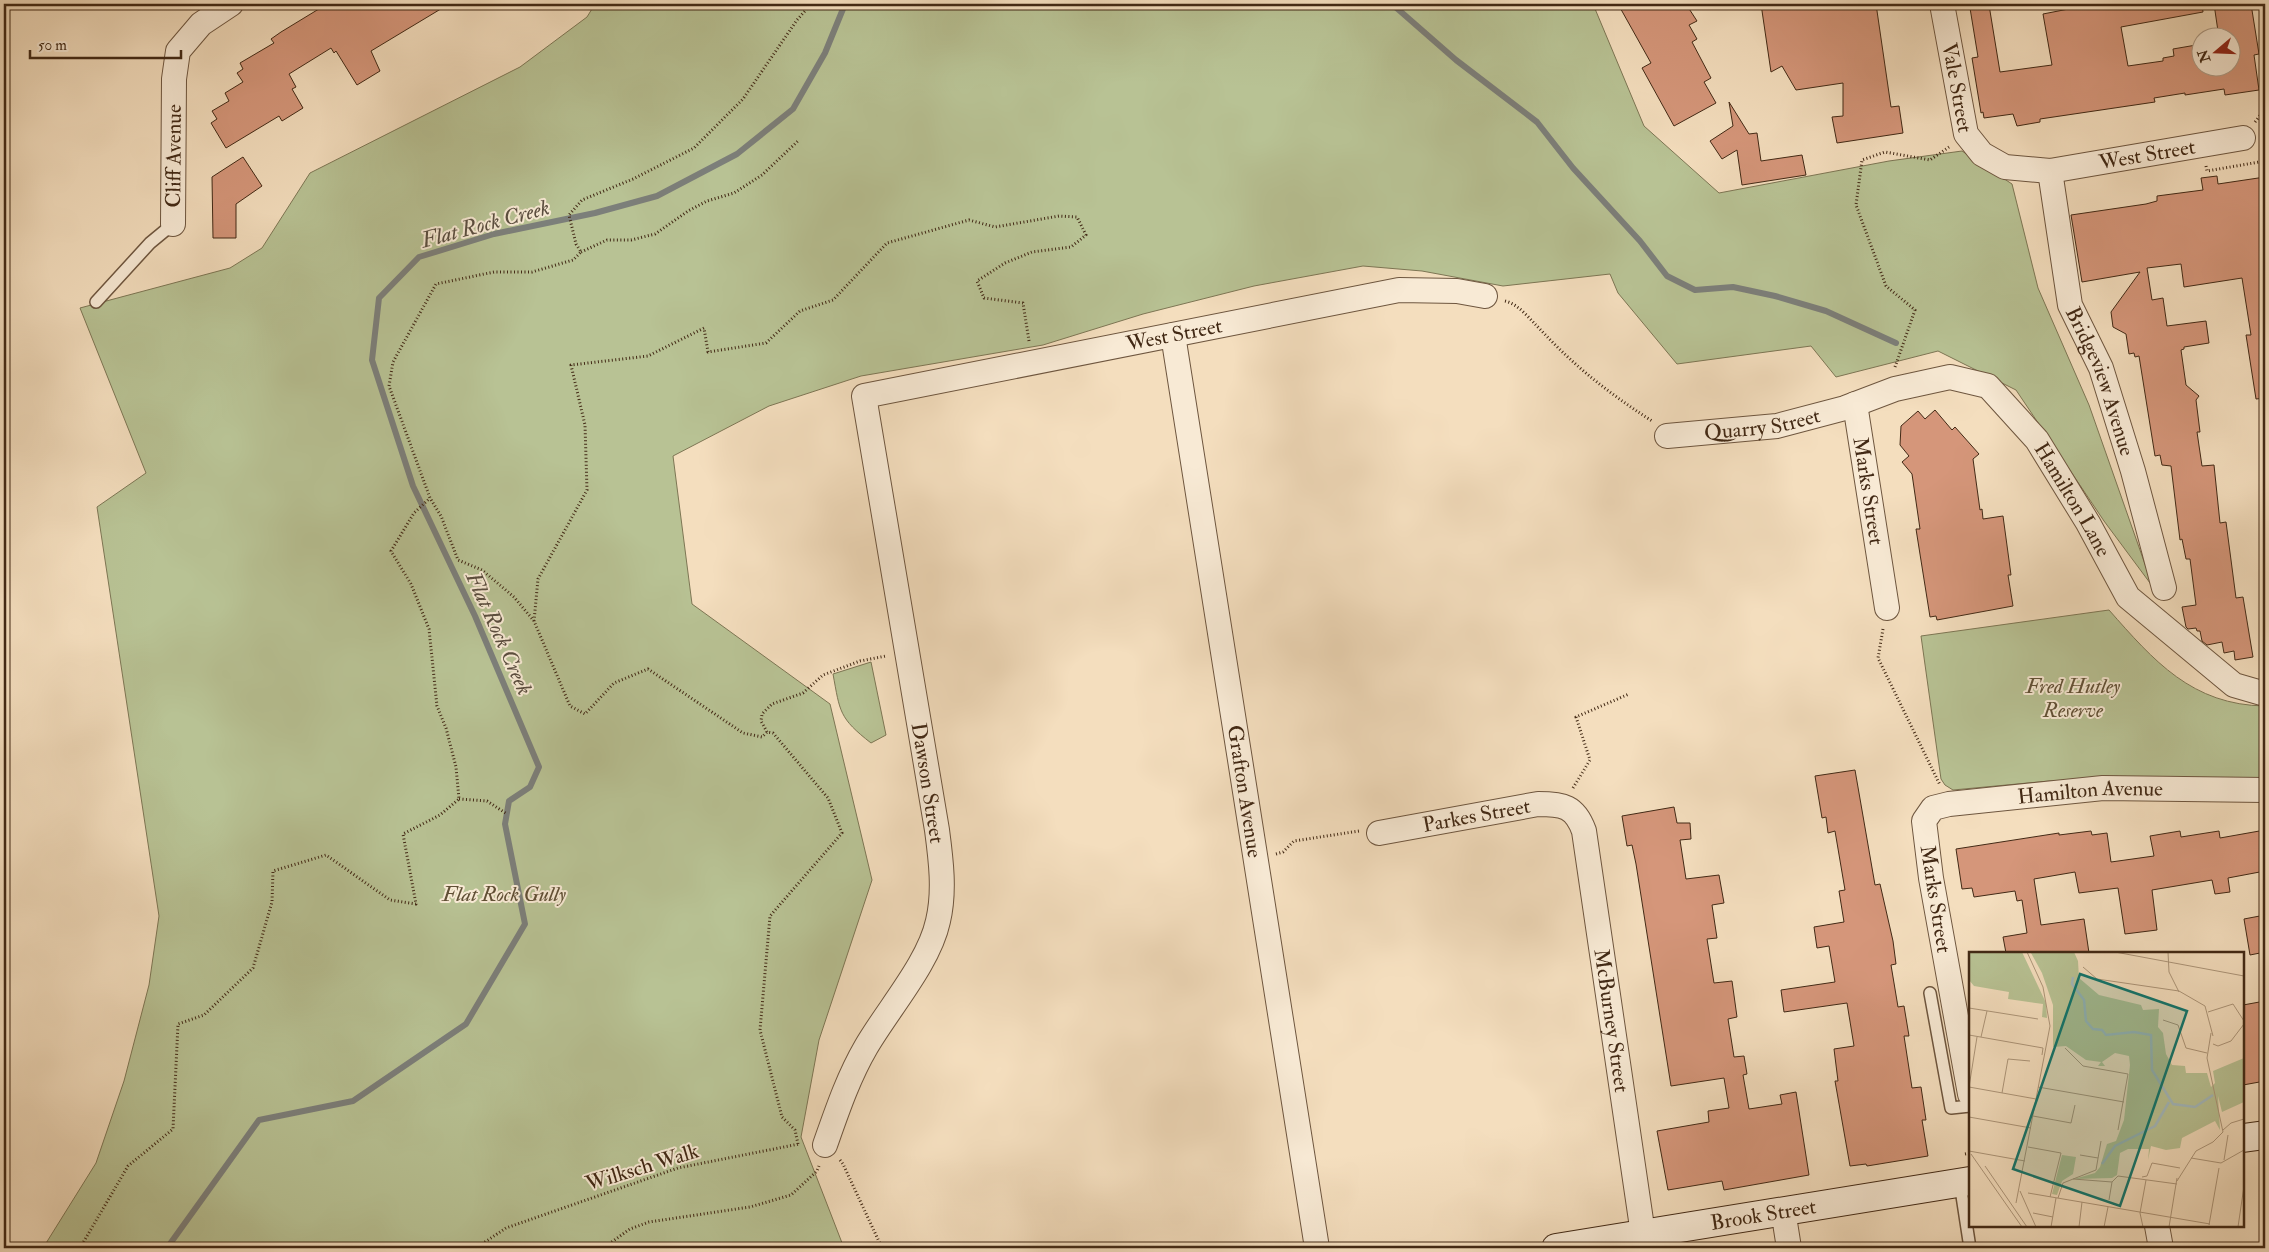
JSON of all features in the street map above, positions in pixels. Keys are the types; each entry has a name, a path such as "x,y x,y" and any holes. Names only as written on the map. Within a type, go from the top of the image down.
{"main road":[{"path":"2244,1138 2265,1135"},
{"name":"Brook Street","path":"1556,1248 1965,1182"}],"street":[{"name":"Cliff Avenue","path":"173,224 174,79 178,51 202,24 231,4"},
{"name":"Vale Street","path":"1942,4 1966,134 1982,154 2005,167 2050,171"},
{"name":"West Street","path":"2050,171 2243,138"},
{"name":"Bridgeview Avenue","path":"2050,171 2070,305 2101,368 2134,471 2164,588"},
{"name":"West Street","path":"864,396 1399,290 1458,291 1485,296"},
{"name":"Grafton Avenue","path":"1173,335 1317,1248"},
{"name":"Hamilton Lane","path":"1855,404 1887,392 1950,377 1988,386 2037,440 2088,523 2128,597 2234,685 2265,694"},
{"name":"Dawson Street","path":"825,1146 846,1087 866,1047 931,945 938,921 941,872 937,830 864,396"},
{"name":"Quarry Street","path":"1667,436 1777,426 1855,404"},
{"name":"Marks Street","path":"1855,404 1887,608"},
{"name":"Hamilton Avenue","path":"1924,821 1933,808 1949,804 2103,788 2265,790"},
{"name":"Parkes Street","path":"1379,833 1538,804 1568,808"},
{"name":"McBurney Street","path":"1568,808 1579,819 1584,831 1643,1234"},
{"name":"Marks Street","path":"1924,821 1931,878 1969,1088"},
{"path":"1783,1210 1789,1248"},
{"path":"2157,1227 2161,1248"}],"lane":[{"name":"Cliff Avenue","path":"96,302 150,243 173,224"},
{"path":"1930,994 1951,1108 1969,1106"},
{"path":"1965,1182 1970,1248"}],"path":[{"path":"581,252 576,244 569,215 582,200 634,179 694,148 743,99 797,20 811,4"},
{"path":"767,732 762,737 743,733 648,669 614,683 585,714 570,706 534,621 514,597 495,580 482,570 458,560 441,516 430,498 389,386 393,362 436,284 494,272 532,272 573,260 581,252 607,240 631,240 655,234 688,211 707,201 734,193 762,175 799,140"},
{"path":"1887,392 1915,310 1886,286 1856,204 1862,160 1885,152 1930,160"},
{"path":"2207,170 2265,161"},
{"path":"534,621 538,579 587,490 585,425 570,365 648,356 704,328 708,352 766,342 800,311 833,300 887,244 969,220 996,226 1058,216 1077,217 1086,235 1071,248 1032,252 1005,264 977,281 984,298 1023,303 1032,363"},
{"path":"1485,296 1512,302 1580,370 1612,395 1654,422 1667,436"},
{"path":"430,498 414,513 391,551 411,584 429,628 437,706 446,728 456,767 459,799"},
{"path":"1887,608 1878,658 1949,804"},
{"path":"767,732 761,721 765,710 776,702 803,693 822,675 860,661 907,653"},
{"path":"1568,808 1590,760 1576,716 1629,694"},
{"path":"767,732 773,733 828,798 842,833 770,916 760,1030 782,1117 795,1130 798,1144"},
{"path":"80,1248 128,1166 173,1129 178,1024 204,1015 253,968 272,902 273,871 326,855 390,900 416,904 403,834 440,815 459,799 487,801 507,814"},
{"path":"1256,860 1283,852 1294,842 1358,831 1379,833"},
{"name":"Wilksch Walk","path":"476,1248 506,1228 678,1168 798,1144 825,1146"},
{"path":"603,1248 630,1229 649,1222 750,1207 791,1195 817,1171 825,1146 844,1164 882,1248"},
{"path":"1964,1154 1969,1153"}],"green space":[{"name":"Flat Rock Gully","path":"595,4 1593,4 1644,126 1719,193 1889,161 1962,151 2012,184 2038,288 2089,405 2153,587 2104,521 2016,390 1938,351 1836,377 1811,346 1677,364 1618,293 1610,274 1503,286 1422,271 1363,266 1254,286 1143,314 1043,345 861,376 769,406 673,456 692,604 830,704 872,880 819,1040 801,1137 844,1248 43,1248 96,1163 124,1081 149,985 159,916 97,507 146,473 80,308 230,268 262,248 310,173 520,67 587,17"},
{"path":"2265,44 2265,84 2260,54"},
{"name":"Fred Hutley Reserve","path":"2109,610 2159,663 2195,689 2216,698 2239,704 2265,706 2265,779 2049,781 1953,790 1945,785 1941,779 1921,636"},
{"path":"871,662 886,735 871,743 853,727 843,713 837,697 833,674"}],"building":[{"path":"327,4 449,4 371,51 380,71 357,85 336,51 334,53 331,48 289,74 296,87 292,89 303,108 282,121 279,116 226,148 211,123 217,119 212,111 229,101 225,93 243,82 237,73 243,69 240,63 274,43 271,39 281,32"},
{"path":"1618,4 1686,4 1697,21 1689,25 1697,39 1692,42 1711,78 1704,82 1716,103 1674,126 1642,68 1651,63"},
{"path":"1761,4 1876,4 1891,107 1899,106 1903,133 1837,143 1832,117 1843,116 1843,83 1796,90 1782,66 1771,72"},
{"path":"2094,4 2202,4 2203,12 2121,27 2128,66 2163,61 2163,58 2174,56 2173,49 2192,46 2192,78 2242,78 2242,28 2218,28 2214,4 2251,4 2259,54 2254,55 2259,90 2225,95 2224,89 2185,95 2185,93 2154,98 2155,102 2040,119 2040,122 2017,126 2013,114 1984,118 1983,112 1981,113 1972,58 1978,57 1970,8 1989,5 2000,72 2052,65 2043,14"},
{"path":"1729,102 1749,134 1757,133 1761,161 1802,155 1806,175 1742,185 1737,150 1722,159 1710,141 1733,126"},
{"path":"243,157 262,186 236,204 236,238 213,238 212,177"},
{"path":"2217,176 2218,184 2265,177 2265,398 2256,399 2246,335 2251,335 2242,278 2184,287 2181,264 2147,268 2152,300 2163,298 2167,326 2206,321 2209,343 2184,347 2181,350 2186,385 2199,396 2196,400 2200,432 2197,432 2202,466 2214,465 2220,523 2226,522 2236,598 2243,597 2253,657 2235,660 2234,651 2224,653 2222,642 2207,645 2202,641 2200,631 2197,631 2196,628 2188,629 2186,627 2182,607 2196,605 2190,559 2186,559 2182,539 2180,540 2171,466 2162,465 2160,455 2155,456 2139,356 2135,357 2134,353 2129,354 2126,334 2113,327 2111,312 2140,272 2082,282 2071,215 2146,204 2157,201 2157,196 2203,190 2201,178"},
{"path":"1935,410 1952,430 1955,427 1979,454 1973,459 1980,510 1982,509 1983,519 2003,516 2011,575 2008,575 2013,606 1937,620 1936,616 1930,617 1916,529 1920,529 1912,474 1902,462 1909,456 1900,445 1901,426 1918,411 1925,419"},
{"path":"1855,770 1875,885 1880,884 1893,941 1896,964 1891,965 1898,1007 1904,1006 1909,1036 1904,1036 1912,1088 1921,1087 1926,1120 1922,1120 1928,1156 1867,1166 1866,1164 1850,1166 1835,1081 1838,1081 1834,1049 1854,1046 1847,1003 1784,1012 1781,990 1835,982 1829,946 1817,948 1814,927 1844,922 1839,891 1845,890 1835,831 1828,833 1826,817 1822,818 1815,776"},
{"path":"1674,807 1677,823 1690,823 1691,839 1680,840 1686,879 1719,875 1724,903 1712,905 1717,938 1707,939 1714,983 1732,981 1737,1017 1728,1019 1734,1057 1744,1056 1747,1074 1743,1075 1749,1109 1782,1104 1780,1095 1796,1092 1809,1175 1724,1190 1722,1181 1668,1190 1657,1131 1709,1122 1708,1111 1729,1108 1724,1078 1671,1086 1636,864 1632,845 1627,846 1622,816"},
{"path":"2265,830 2265,871 2228,878 2230,892 2215,894 2212,880 2152,890 2157,930 2125,934 2118,888 2079,893 2075,872 2034,879 2041,925 2084,919 2089,952 2006,952 2003,937 2027,933 2022,900 2017,901 2015,891 1974,897 1972,888 1962,889 1956,849 2059,833 2059,835 2091,831 2092,835 2107,833 2111,862 2154,856 2150,836 2180,831 2181,837 2219,831 2220,838"},
{"path":"2265,915 2265,952 2250,955 2244,919"},
{"path":"2265,1001 2265,1081 2244,1085 2244,1005"}],"waterway":[{"name":"Flat Rock Creek","path":"167,1248 259,1120 353,1101 466,1024 525,924 505,824 509,801 530,787 539,767 475,616 413,486 372,360 379,298 419,257 494,234 595,213 657,196 737,154 793,109 825,53 845,4"},
{"path":"1392,4 1456,60 1537,122 1573,168 1640,241 1667,276 1695,290 1733,287 1775,296 1826,311 1896,343"}]}
